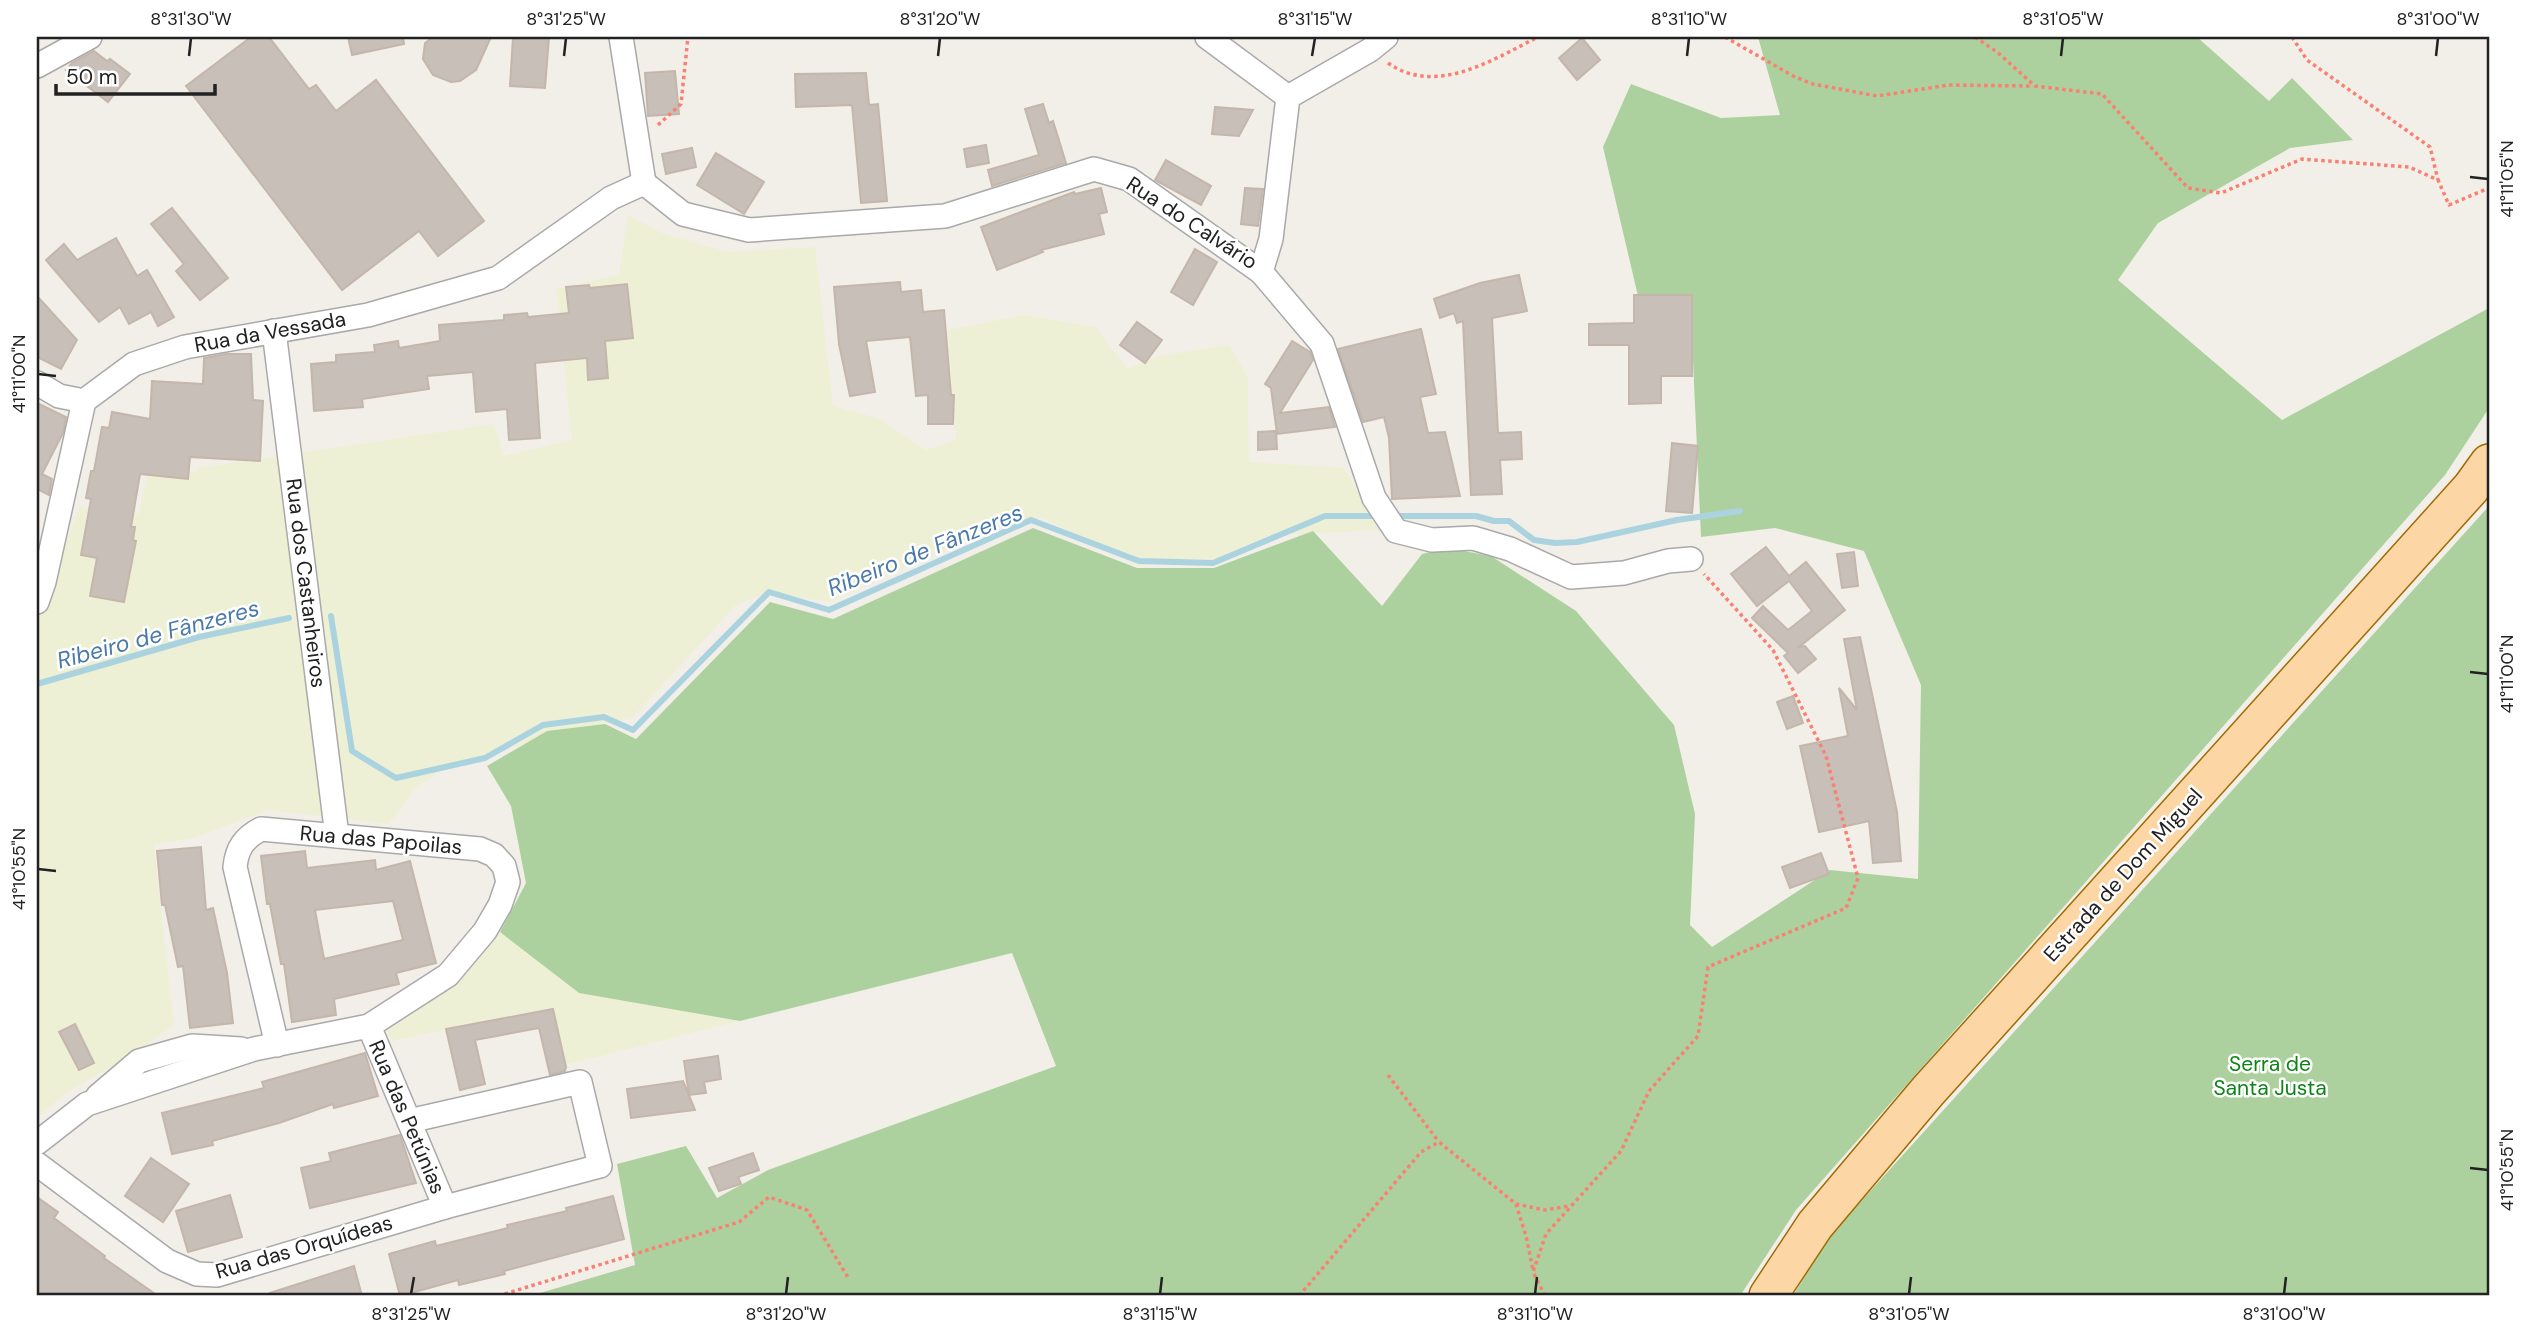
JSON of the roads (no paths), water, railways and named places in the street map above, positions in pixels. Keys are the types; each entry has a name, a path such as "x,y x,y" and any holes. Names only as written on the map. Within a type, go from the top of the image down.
{"main road":[{"name":"Estrada de Dom Miguel","path":"1768,1296 1815,1225 1928,1091 2471,488 2489,463"}],"street":[{"path":"37,66 90,37"},
{"path":"621,37 644,183"},
{"path":"1207,37 1288,97 1378,43"},
{"name":"Rua do Calvário","path":"644,183 683,214 749,230 945,216 1094,169 1129,179 1261,272 1271,239 1288,97"},
{"name":"Rua da Vessada","path":"84,401 134,364 186,346 368,315 498,278 611,198 644,183"},
{"path":"1261,272 1322,344 1374,498 1396,531 1432,540 1472,538 1510,549 1571,577 1624,573 1668,561 1691,559"},
{"name":"Rua dos Castanheiros","path":"274,331 337,836"},
{"path":"37,383 59,396 84,401 44,582 37,602"},
{"name":"Rua das Papoilas","path":"277,1045 234,867 236,853 248,836 261,829 480,849 494,855 504,866 508,883 500,905 485,931 448,975 369,1026"},
{"path":"37,1143 139,1060 192,1046 254,1049 369,1026"},
{"name":"Rua das Petúnias","path":"369,1026 445,1207"},
{"name":"Rua das Orquídeas","path":"37,1164 167,1261 197,1274 216,1275 445,1207 600,1166 580,1082 409,1121"}],"waterway":[{"name":"Ribeiro de Fânzeres","path":"1394,516 1476,516 1494,521 1509,521 1534,540 1555,543 1577,542 1677,520 1740,511"},
{"name":"Ribeiro de Fânzeres","path":"331,616 352,751 396,778 485,758 543,725 604,717 633,730 769,592 829,610 1031,520 1139,561 1213,563 1325,516 1377,516"},
{"name":"Ribeiro de Fânzeres","path":"37,684 199,637 289,618"}],"park label":[{"name":"Serra de Santa Justa","path":"2270,1076"}]}
